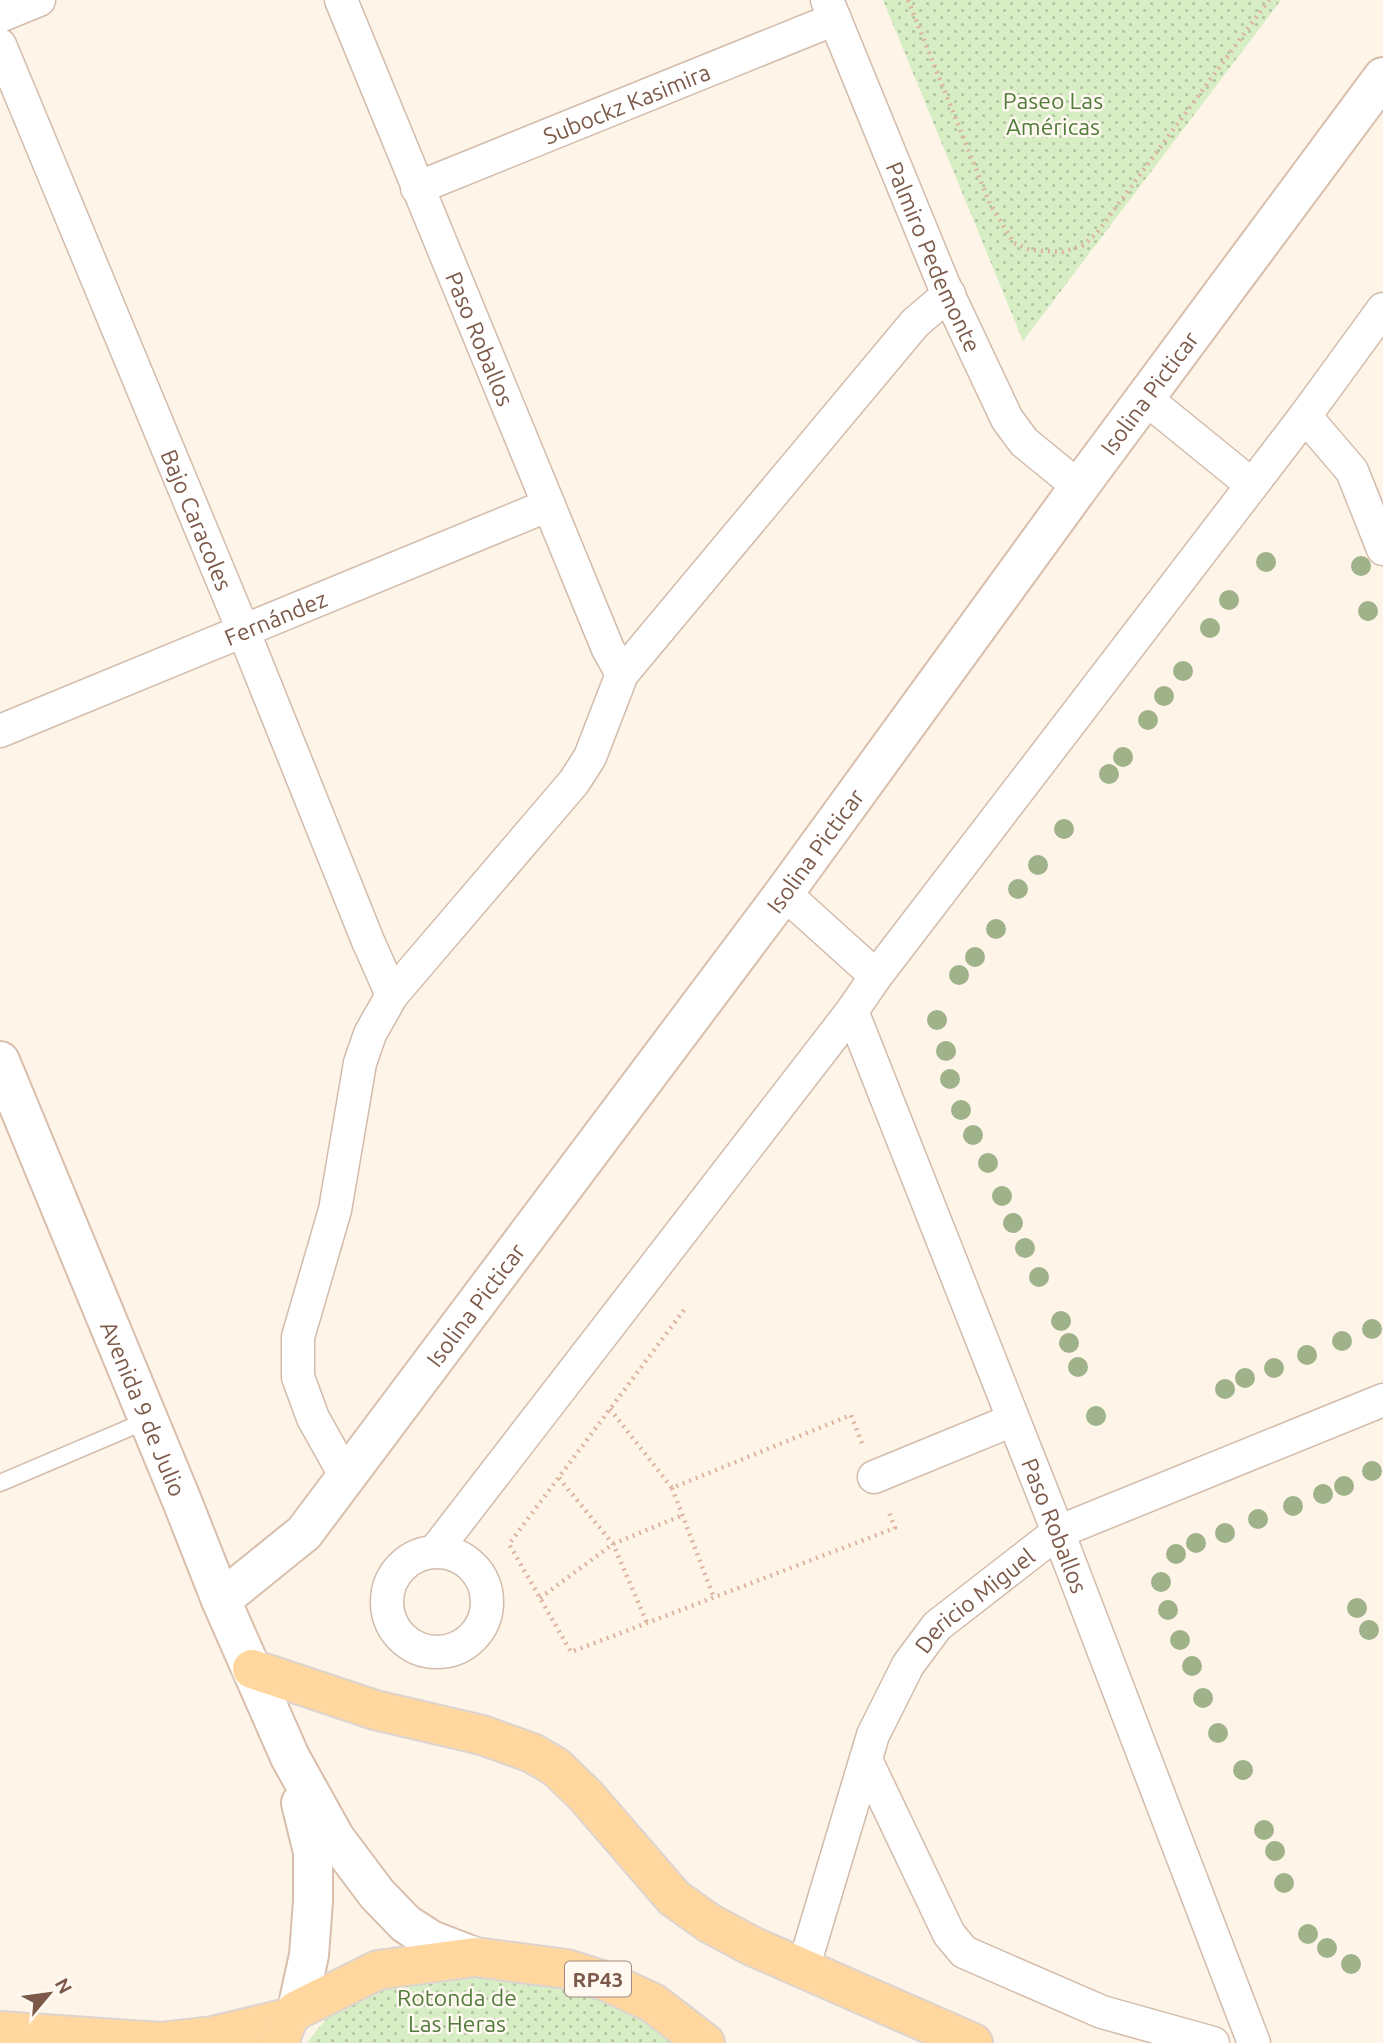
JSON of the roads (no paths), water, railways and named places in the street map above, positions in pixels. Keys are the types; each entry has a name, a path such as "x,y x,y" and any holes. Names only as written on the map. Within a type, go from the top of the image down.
{"main road":[{"name":"Isolina Picticar","path":"221,1600 304,1533 784,893 1079,487 1383,77"},
{"name":"Avenida 9 de Julio","path":"0,1061 221,1600 290,1757"},
{"path":"252,1669 375,1710 482,1735 532,1753 556,1767 586,1796 674,1898 709,1923 752,1946 973,2043"},
{"path":"290,1757 335,1838 377,1894 406,1924 431,1940 475,1957"},
{"path":"288,2024 309,1955 313,1901 313,1852 290,1757"},
{"name":"RP43","path":"0,2031 160,2042 213,2036 288,2024 378,1970 475,1957 567,1969 608,1982 653,2003 705,2043"},
{"path":"0,2037 13,2043"}],"street":[{"path":"0,16 39,0"},
{"name":"Paso Roballos","path":"341,0 608,649 622,674"},
{"name":"Subockz Kasimira","path":"417,188 831,10"},
{"name":"Palmiro Pedemonte","path":"831,10 949,294 1007,419 1024,442 1079,487"},
{"name":"Bajo Caracoles","path":"0,44 392,995"},
{"path":"346,1477 313,1418 298,1377 298,1337 335,1210 360,1063 370,1034 392,995 574,782 590,757 622,674 915,323 949,294"},
{"path":"435,1551 852,1011 876,976 1306,416 1383,309"},
{"path":"1145,398 1252,485"},
{"path":"1306,416 1352,471 1383,548"},
{"name":"Fernández","path":"0,731 549,505"},
{"path":"784,893 876,976"},
{"name":"Paso Roballos","path":"852,1011 1058,1532 1254,2043"},
{"name":"Dericio Miguel","path":"803,1969 873,1735 908,1665 937,1626 1058,1532 1383,1400"},
{"path":"874,1477 1013,1420"},
{"path":"866,1760 948,1934 964,1952 1102,2012 1213,2043"}],"lane":[{"path":"0,1483 148,1420"}],"park label":[{"name":"Paseo Las Américas","path":"1053,113"},
{"name":"Rotonda de Las Heras","path":"457,2010"}]}
